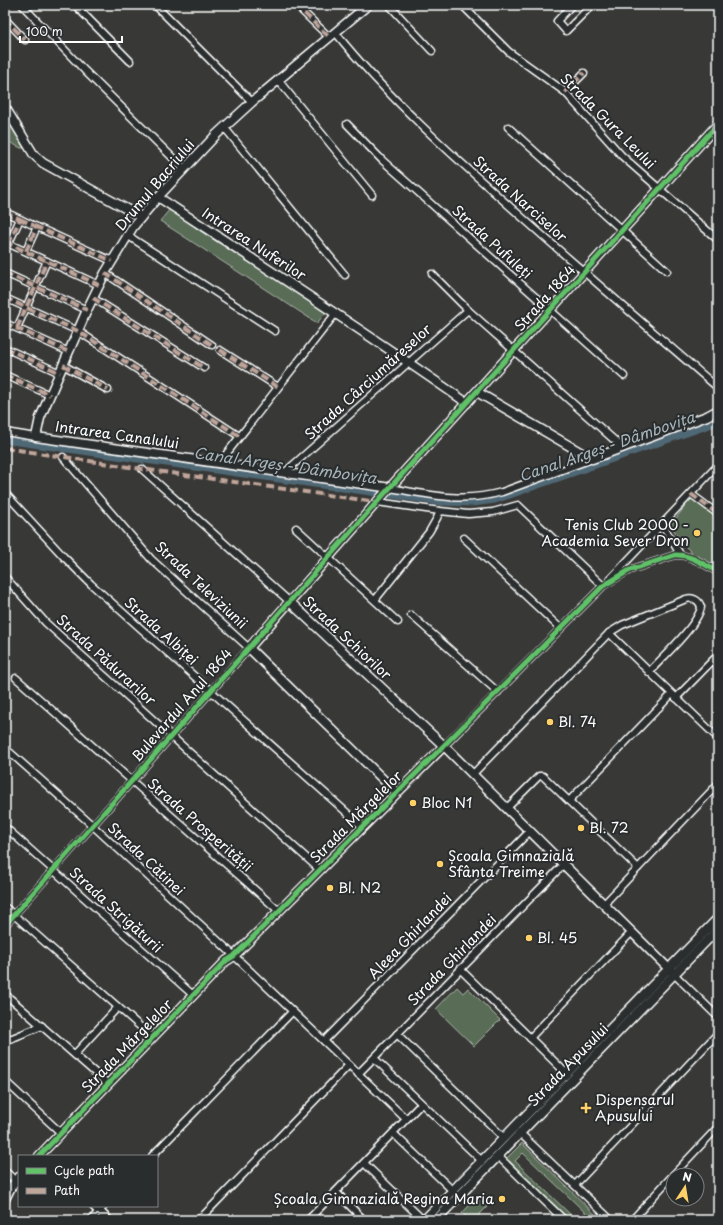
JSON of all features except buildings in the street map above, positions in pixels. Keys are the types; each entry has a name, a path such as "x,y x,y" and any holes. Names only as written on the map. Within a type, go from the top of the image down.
{"street":[{"path":"22,5 184,169"},
{"path":"74,5 130,61"},
{"path":"155,5 252,102"},
{"name":"Strada Narciselor","path":"296,5 332,34 388,92 469,170 718,388"},
{"name":"Drumul Bacriului","path":"36,437 39,421 87,310 105,273 127,235 184,169 224,127 368,5"},
{"path":"389,5 432,51"},
{"name":"Strada Gura Leului","path":"462,5 508,52 565,92 622,156 718,240"},
{"path":"572,5 557,21 566,31 592,5"},
{"path":"5,19 25,40"},
{"path":"565,92 584,73"},
{"path":"278,80 372,195"},
{"path":"5,107 34,155 43,163 141,218"},
{"name":"Strada Pufuleți","path":"347,124 382,160 624,376"},
{"name":"Strada 1864","path":"378,502 718,124"},
{"path":"224,127 345,275"},
{"path":"508,127 667,271"},
{"name":"Intrarea Nuferilor","path":"158,198 336,313 408,361 467,403"},
{"path":"5,212 112,261"},
{"path":"20,219 7,243 99,285"},
{"path":"26,251 37,226"},
{"path":"127,235 275,331"},
{"path":"17,328 47,261"},
{"path":"5,273 87,310"},
{"path":"105,273 212,344"},
{"path":"432,274 513,352 622,447"},
{"path":"5,298 78,332 239,436"},
{"path":"93,298 204,368"},
{"name":"Strada Cârciumăreselor","path":"284,473 408,361 468,310"},
{"path":"225,464 225,457 227,453 239,436 336,313"},
{"path":"5,323 69,352"},
{"path":"5,348 61,369 108,390"},
{"path":"220,350 278,387"},
{"path":"5,375 50,395"},
{"path":"477,392 592,459"},
{"name":"Intrarea Canalului","path":"5,432 391,488 448,498 470,498 488,496 502,492 707,416 718,410"},
{"name":"Strada Televiziunii","path":"63,457 151,559 249,648 397,793"},
{"path":"378,502 440,512 478,514 493,512 518,505 603,586 718,465"},
{"name":"Strada Schiorilor","path":"142,469 290,602 444,746"},
{"name":"Strada Albiței","path":"5,493 91,584 210,692 363,827"},
{"path":"691,494 718,514"},
{"name":"Bulevardul Anul 1864","path":"5,924 378,502"},
{"path":"375,600 429,532 440,512"},
{"path":"662,524 680,554 690,557 718,572"},
{"path":"296,528 398,622"},
{"path":"464,538 560,628"},
{"name":"Strada Mărgelelor","path":"41,1155 226,961 234,956 280,911 603,586 630,570 680,554"},
{"name":"Strada Pădurarilor","path":"5,577 46,623 320,870"},
{"path":"473,774 609,633 622,625 686,599 692,598 697,600 700,604 700,610 694,621 649,672"},
{"path":"411,614 498,692"},
{"path":"609,633 718,738"},
{"path":"570,801 674,696 718,657"},
{"name":"Strada Prosperității","path":"16,678 280,911"},
{"path":"444,746 718,1017"},
{"name":"Strada Cătinei","path":"5,748 92,825 234,956 406,1119"},
{"path":"507,808 539,776 544,777 638,868"},
{"path":"604,904 718,784"},
{"name":"Strada Strigăturii","path":"5,827 193,995"},
{"name":"Aleea Ghirlandei","path":"324,1041 530,831"},
{"name":"Strada Ghirlandei","path":"358,1074 564,864"},
{"path":"5,907 152,1037"},
{"name":"Strada Apusului","path":"424,1220 482,1161 507,1141 672,971 718,918"},
{"name":"Strada Apusului","path":"672,971 718,929"},
{"path":"530,1038 632,932"},
{"path":"460,969 570,1076"},
{"path":"5,994 108,1084"},
{"path":"75,1054 118,1007"},
{"path":"153,1155 292,1012"},
{"path":"5,1041 42,1026"},
{"path":"575,1185 718,1033"},
{"path":"397,1034 507,1141"},
{"path":"374,1058 482,1161"},
{"path":"199,1220 349,1065"},
{"path":"5,1081 61,1133"},
{"path":"308,1220 421,1104"},
{"path":"680,1167 718,1127"},
{"path":"517,1130 611,1220"},
{"path":"393,1133 453,1191"},
{"name":"Strada Apusului","path":"436,1220 498,1156 507,1141"},
{"path":"498,1156 564,1220"},
{"path":"364,1163 424,1220"},
{"path":"5,1171 17,1179 5,1199"},
{"path":"632,1220 665,1184"},
{"path":"336,1192 364,1220"},
{"path":"91,1220 99,1208 108,1220"}],"green space":[{"path":"5,114 24,148 5,140"},
{"path":"170,209 328,310 317,323 160,221"},
{"name":"Tenis Club 2000 - Academia Sever Dron","path":"692,497 718,515 718,567 694,555 681,542 671,525"},
{"path":"457,987 463,993 468,988 500,1020 474,1046 436,1009"},
{"path":"522,1143 601,1220 593,1220 523,1153 515,1161 576,1220 570,1220 506,1159"},
{"path":"477,1198 487,1207 474,1220 470,1220 462,1213"}],"waterway":[{"name":"Canal Argeș - Dâmbovița","path":"5,440 441,502 472,503 495,500 718,422"}],"marked path":[{"path":"296,5 329,37"},
{"path":"5,19 25,40"},
{"path":"565,92 584,73"},
{"path":"5,212 20,219 9,243"},
{"path":"20,219 37,227"},
{"path":"26,251 37,227 112,261"},
{"path":"5,242 99,285"},
{"path":"17,328 47,261"},
{"path":"5,273 87,310"},
{"path":"105,273 212,345"},
{"path":"5,298 78,331 239,436"},
{"path":"93,298 204,368"},
{"path":"5,323 69,352"},
{"path":"5,348 60,373"},
{"path":"220,350 278,387"},
{"path":"63,365 108,390"},
{"path":"5,375 50,395"},
{"path":"5,448 377,502"},
{"path":"691,494 718,514"}],"cycle path":[{"path":"5,925 377,502 718,124"},
{"path":"40,1155 226,961 234,956 603,586 630,570 675,555 692,558 718,572"}],"place":[{"name":"Tenis Club 2000 - Academia Sever Dron","path":"697,533"},
{"name":"Bl. 74","path":"550,722"},
{"name":"Bloc N1","path":"413,803"},
{"name":"Bl. 72","path":"581,828"},
{"name":"Școala Gimnazială Sfânta Treime","path":"440,864"},
{"name":"Bl. N2","path":"330,888"},
{"name":"Bl. 45","path":"529,938"},
{"name":"Dispensarul Apusului","path":"586,1108"},
{"name":"Școala Gimnazială Regina Maria","path":"502,1199"}]}
